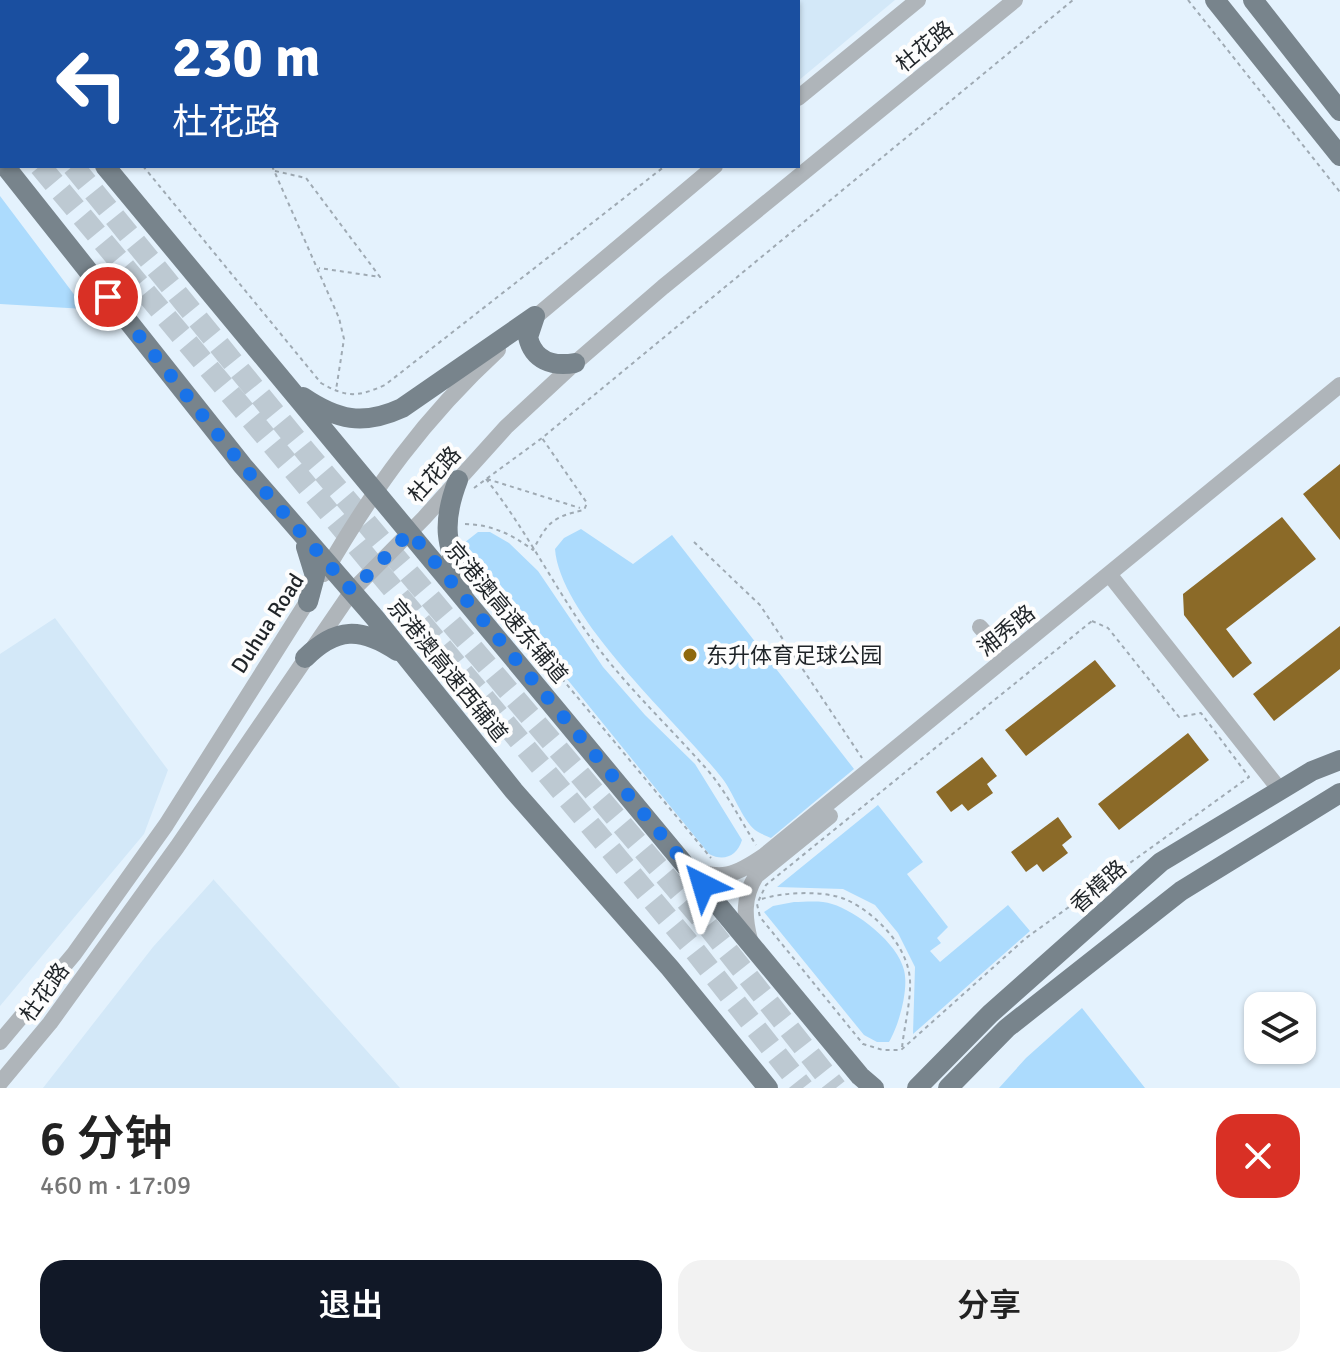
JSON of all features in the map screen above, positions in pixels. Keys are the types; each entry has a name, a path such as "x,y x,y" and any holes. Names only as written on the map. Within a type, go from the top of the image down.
{"main road":[{"path":"1215,0 1340,156"},
{"path":"1253,0 1340,111"},
{"name":"京港澳高速西辅道","path":"6,168 289,520 352,591 514,791 670,968 768,1088"},
{"name":"京港澳高速东辅道","path":"107,168 860,1076 874,1088"},
{"path":"535,316 528,337 535,354 553,364 575,363"},
{"path":"282,382 330,413 357,419 384,416 402,408 535,316"},
{"path":"464,488 447,511 449,543 476,613"},
{"path":"289,520 314,566 313,587 308,602"},
{"path":"305,658 335,636 357,633 389,646 409,661"},
{"name":"香樟路","path":"917,1088 990,1014 1161,862 1312,771 1340,760"},
{"path":"948,1088 1007,1028 1181,891 1340,793"}],"street":[{"path":"800,96 918,0"},
{"name":"杜花路","path":"0,1083 50,1023 177,847 352,591 410,532 464,488 506,427 575,363 663,287 1015,0"},
{"path":"1263,0 1279,32"},
{"name":"Duhua Road","path":"0,1042 74,954 166,825 376,492 426,422 535,316 713,168"},
{"name":"湘秀路","path":"750,940 746,925 746,900 756,876 1340,385"},
{"name":"湘秀路","path":"687,866 717,876 728,875 742,871 765,855 1007,657 1340,399"},
{"path":"1112,578 1280,790"},
{"path":"980,627 1007,657"}],"path":[{"path":"464,488 474,488 542,438 1073,0"},
{"path":"1188,0 1340,192"},
{"path":"145,168 321,383 343,395 372,391 385,385 662,168"},
{"path":"273,168 339,318 344,339 336,392"},
{"path":"275,171 306,178 380,277 318,268"},
{"path":"372,391 372,399"},
{"path":"542,438 587,503 584,510"},
{"path":"486,479 584,510"},
{"path":"486,479 502,498 594,643 636,694 713,777 765,855"},
{"path":"533,550 547,525 566,514 584,510"},
{"path":"461,524 481,524 508,532 533,550"},
{"path":"694,542 760,605 870,769"},
{"path":"474,573 713,861"},
{"path":"1092,621 1108,628 1179,717 1201,713 1249,777 1026,938 901,1050 883,1050 863,1044 760,917 759,899 766,885 1092,621"},
{"path":"759,899 777,894 813,894 846,899 875,918 899,945 910,979 901,1050"}],"shaded area":[{"path":"800,0 895,0 800,79"},
{"path":"0,196 85,309 0,304"},
{"name":"东升体育足球公园","path":"581,529 633,564 672,535 854,769 771,838 755,830 722,778 624,668 577,606 562,576 555,549 564,538"},
{"path":"478,532 490,532 509,543 538,571 603,667 645,715 695,764 742,840 733,854 720,857 709,854 472,562 464,543"},
{"path":"55,618 168,770 144,834 0,1006 0,654"},
{"path":"878,805 923,862 907,874 948,927 937,938 941,943 930,951 940,962 1008,905 1030,931 913,1034 915,967 898,933 875,905 843,889 777,887"},
{"path":"214,879 400,1088 43,1088 153,947"},
{"path":"823,902 842,908 864,921 894,949 904,970 905,987 899,1017 889,1042 877,1042 864,1035 764,912 773,906"},
{"path":"1082,1008 1145,1088 999,1088 1026,1058"}],"building":[{"path":"1340,464 1340,540 1303,494"},
{"path":"1282,517 1316,559 1226,629 1252,663 1233,678 1184,615 1183,594"},
{"path":"1340,626 1340,669 1274,721 1253,694"},
{"path":"1095,660 1116,686 1026,756 1005,730"},
{"path":"1188,733 1209,760 1119,830 1098,804"},
{"path":"982,757 997,776 987,784 993,793 968,811 962,804 951,812 936,792"},
{"path":"1058,817 1072,837 1062,845 1068,853 1043,872 1037,864 1026,872 1011,852"}],"tunnel":[{"path":"42,168 691,946 803,1088"},
{"path":"75,168 307,453 707,925 836,1088"}],"place":[{"name":"东升体育足球公园","path":"690,655"}],"route":[{"path":"108,297 243,466 352,591 410,532 703,885"}]}
